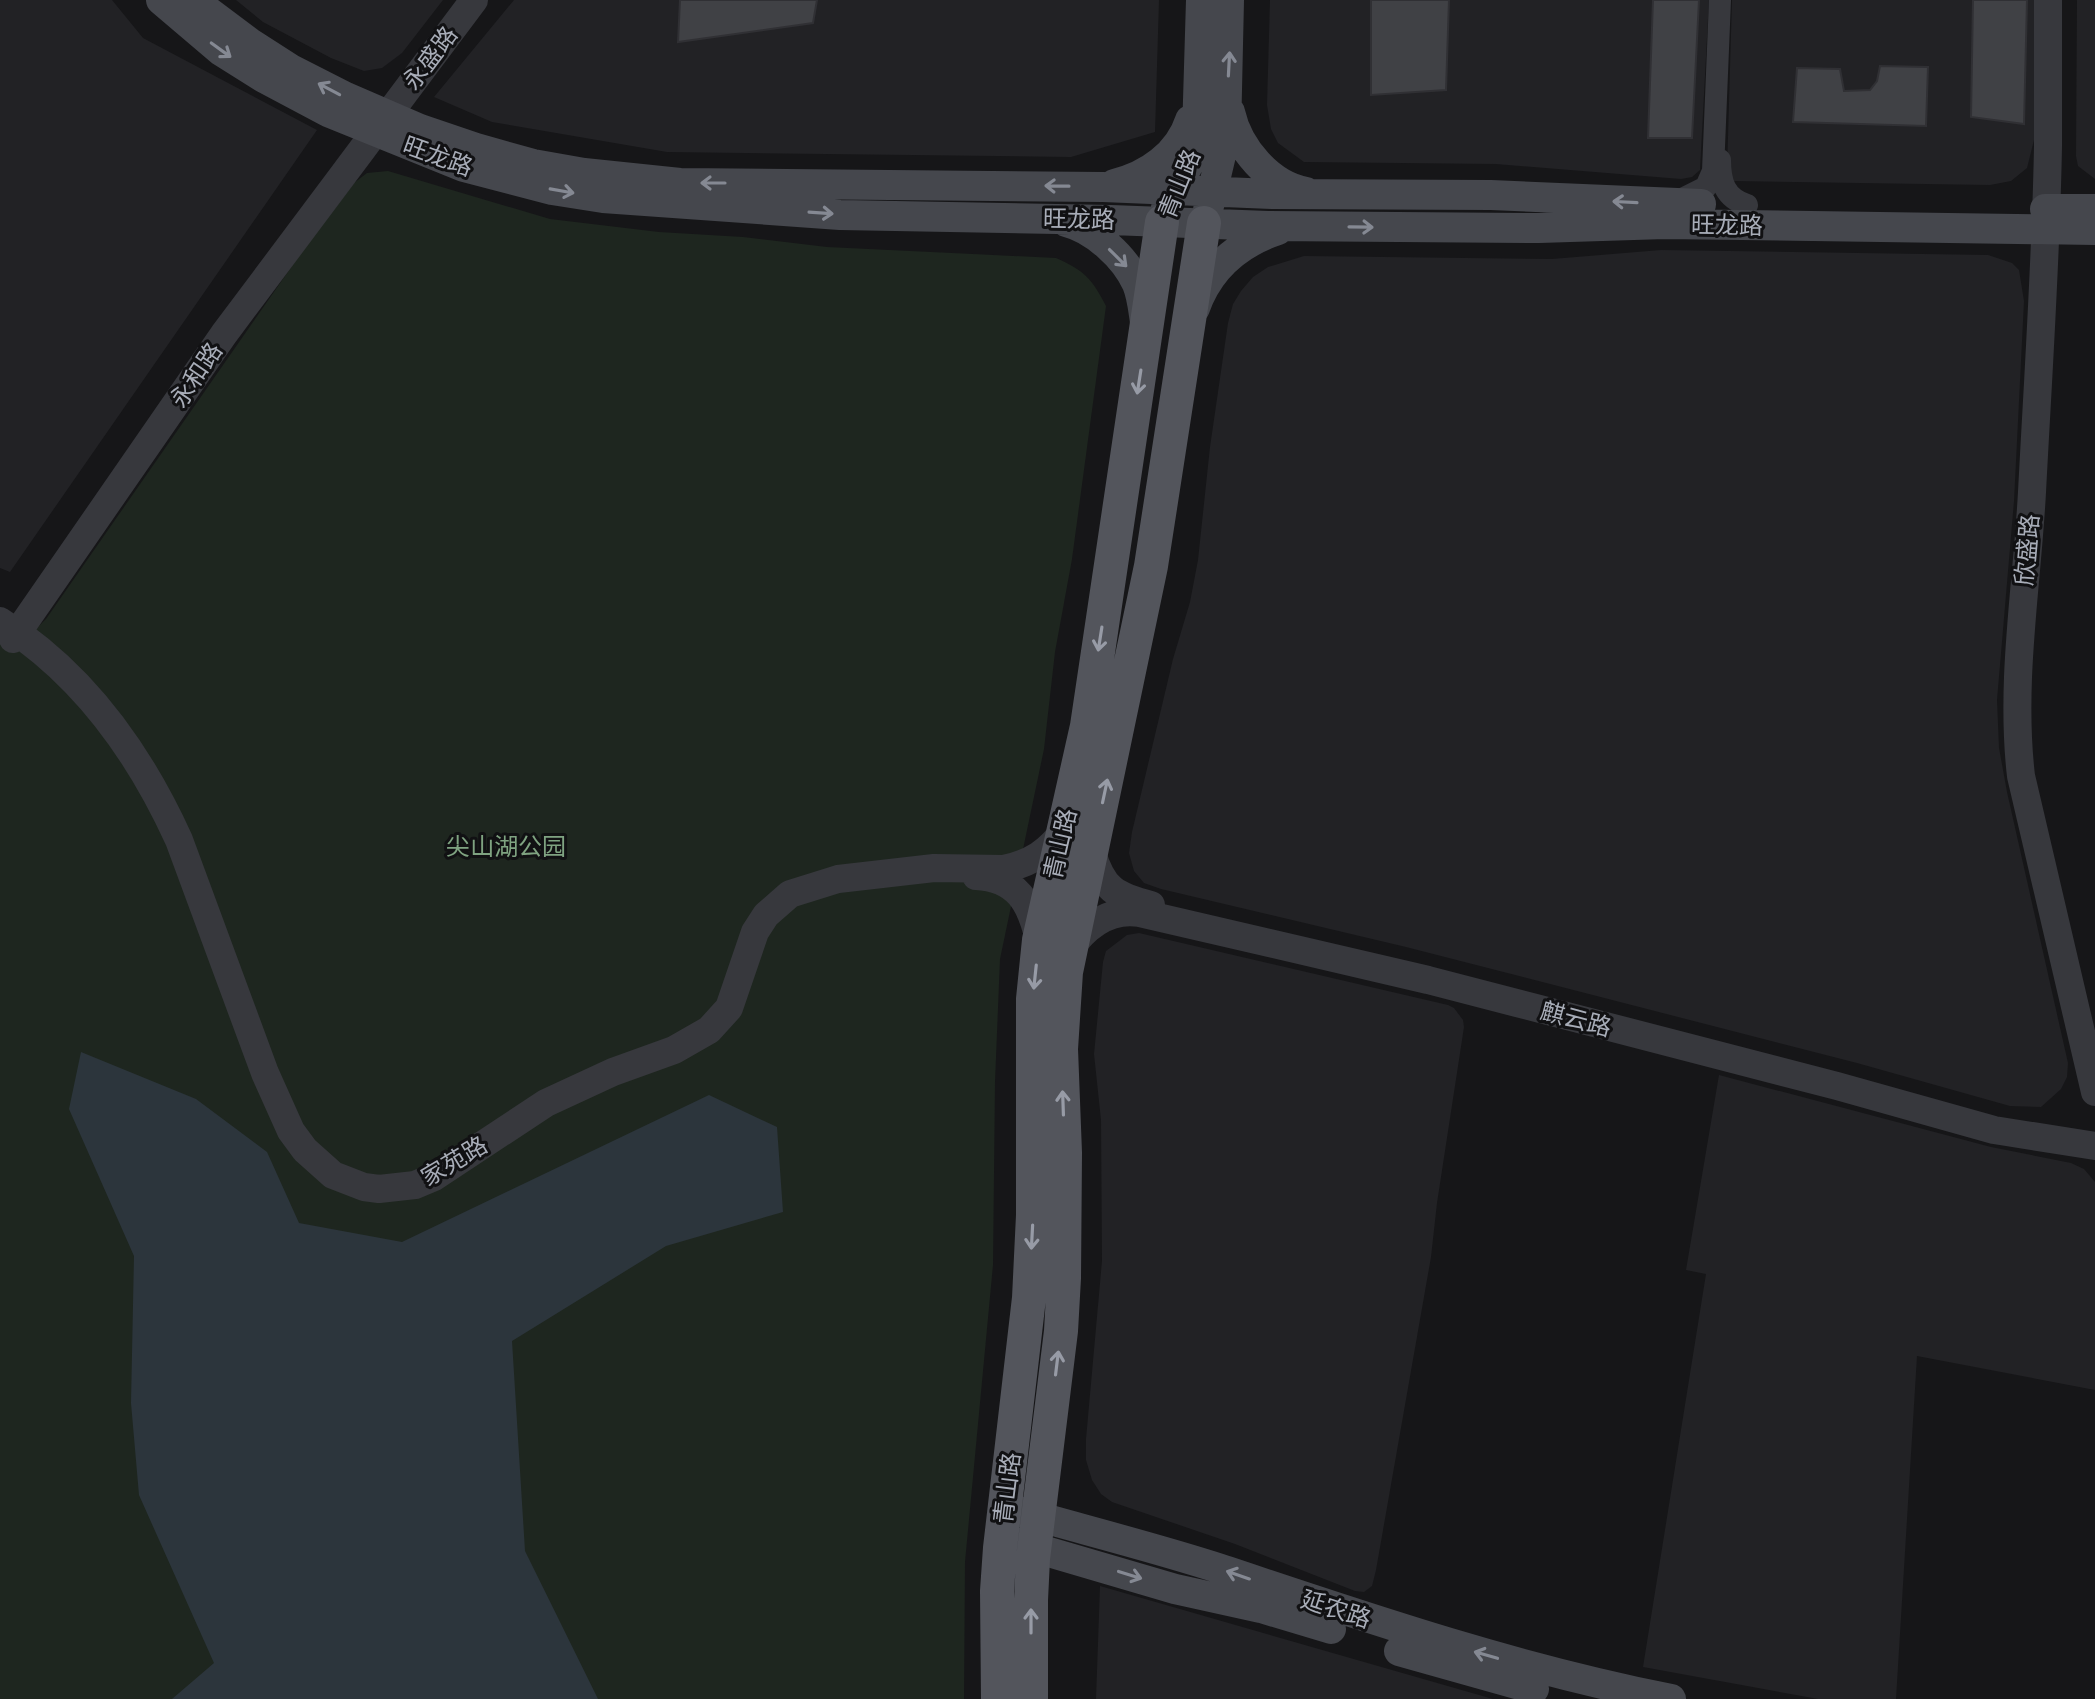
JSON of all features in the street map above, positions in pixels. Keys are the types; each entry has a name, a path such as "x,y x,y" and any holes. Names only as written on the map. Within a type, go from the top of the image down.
{"main road":[{"name":"旺龙路","path":"161,0 211,43 299,97 376,122 434,134 533,164 630,179 680,183 1103,187 1167,206"},
{"name":"旺龙路","path":"193,0 249,42 376,122 478,171 552,190 603,198 840,215 1052,218 1167,206 1209,208 1308,226 1539,228 2050,219 2095,209"},
{"name":"青山路","path":"1031,1699 1031,1600 1036,1532 1061,1331 1064,1278 1063,1003 1054,945 1064,830 1087,726 1167,206 1193,156 1197,134 1201,0"},
{"name":"青山路","path":"998,1699 997,1591 1029,1298 1033,1215 1033,999 1092,853 1151,566 1186,333 1209,208 1224,153 1229,0"},
{"path":"1103,187 1139,176 1179,145 1193,111 1200,79"},
{"path":"1228,102 1237,134 1262,167 1282,183 1324,195"},
{"name":"旺龙路","path":"1209,208 1324,195 1491,195 2050,219 2095,230"},
{"path":"1052,218 1075,224 1092,233 1127,266 1137,284 1146,330"},
{"path":"1186,333 1206,283 1222,262 1259,236 1280,229 1308,226"},
{"name":"延农路","path":"1003,1522 1036,1532 1175,1589 1305,1620 1470,1673 1576,1699"},
{"name":"延农路","path":"1036,1532 1218,1568 1416,1635 1660,1698"}],"street":[{"name":"永盛路","path":"376,122 463,0"},
{"name":"永盛路","path":"376,122 474,0"},
{"path":"1671,203 1706,187 1713,171 1720,0"},
{"path":"1727,0 1720,172 1727,193 1738,203 1747,205"},
{"name":"欣盛路","path":"2048,0 2050,219 2032,496 2015,694 2017,742 2021,776 2095,1092"},
{"name":"欣盛路","path":"2058,0 2040,497 2024,693 2025,739 2037,811 2095,1056"},
{"name":"永和路","path":"8,631 216,329 376,122"},
{"name":"家苑路","path":"8,631 50,657 82,688 130,748 179,840 265,1073 291,1131 317,1163 333,1175 364,1187 396,1188 415,1185 434,1177 546,1103 613,1072 674,1050 709,1030 729,1008 755,932 766,915 790,894 838,879 934,868 1015,867 1038,857 1056,842 1064,830"},
{"name":"家苑路","path":"8,631 75,692 105,727 140,779 172,842 258,1075 285,1134 298,1154 313,1168 329,1180 354,1190 398,1195 437,1184 549,1109 581,1093 699,1048 727,1027 737,1011 763,937 779,915 795,902 815,893 934,874 992,877 1015,889 1054,945"},
{"name":"麒云路","path":"1092,853 1106,885 1127,899 1435,972 1854,1080 1978,1116 2095,1137"},
{"name":"麒云路","path":"1054,945 1084,932 1105,917 1123,912 1140,913 1428,980 1994,1130 2095,1146"}],"shaded area":[{"path":"0,0 112,0 143,38 317,130 10,572 0,568"},
{"path":"236,0 443,0 402,53 382,68 364,71 331,58 263,22"},
{"path":"514,0 1159,0 1155,132 1071,157 667,152 492,122 434,97"},
{"path":"1270,0 1709,0 1700,170 1692,177 1681,179 1496,164 1304,162 1278,143 1271,129 1267,105"},
{"path":"1732,0 2037,0 2034,140 2027,168 2011,181 1990,185 1734,181 1727,171"},
{"path":"2077,0 2095,0 2095,179 2078,166 2076,156"},
{"path":"1661,250 1988,255 2012,263 2019,270 2024,301 2014,501 1997,700 1999,748 2007,792 2068,1063 2067,1077 2061,1089 2041,1107 2010,1106 1857,1063 1406,947 1161,889 1144,883 1134,871 1129,853 1132,832 1173,659 1190,602 1228,323 1233,304 1241,291 1253,277 1268,267 1304,256 1552,259"},
{"path":"1139,933 1448,1005 1463,1020 1431,1257 1376,1570 1372,1586 1364,1592 1112,1502 1101,1494 1092,1480 1086,1460 1086,1439 1102,1261 1101,1120 1094,1054 1106,951 1127,935"},
{"path":"81,1052 196,1099 267,1152 299,1223 402,1242 709,1095 777,1127 783,1212 666,1246 512,1341 525,1551 598,1699 172,1699 214,1663 139,1495 131,1403 134,1256 69,1109"},
{"path":"1719,1075 1991,1147 2071,1163 2084,1169 2095,1182 2095,1390 1917,1356 1896,1699 1818,1699 1643,1667 1706,1274 1686,1270"},
{"path":"1100,1586 1493,1699 1096,1699"}],"green space":[{"name":"尖山湖公园","path":"388,171 550,219 827,247 1056,258 1087,277 1106,306 1072,559 1055,652 1044,749 1000,959 993,1265 965,1562 964,1699 0,1699 0,642 14,651 46,619 299,256 354,183 367,173"}],"building":[{"path":"680,0 817,0 813,23 678,42"},
{"path":"1371,0 1449,0 1446,90 1371,95"},
{"path":"1653,0 1699,0 1692,138 1648,138"},
{"path":"1973,0 2027,0 2024,124 1971,117"},
{"path":"1880,66 1928,67 1926,126 1793,122 1797,68 1840,69 1844,91 1870,90 1877,81"}]}
